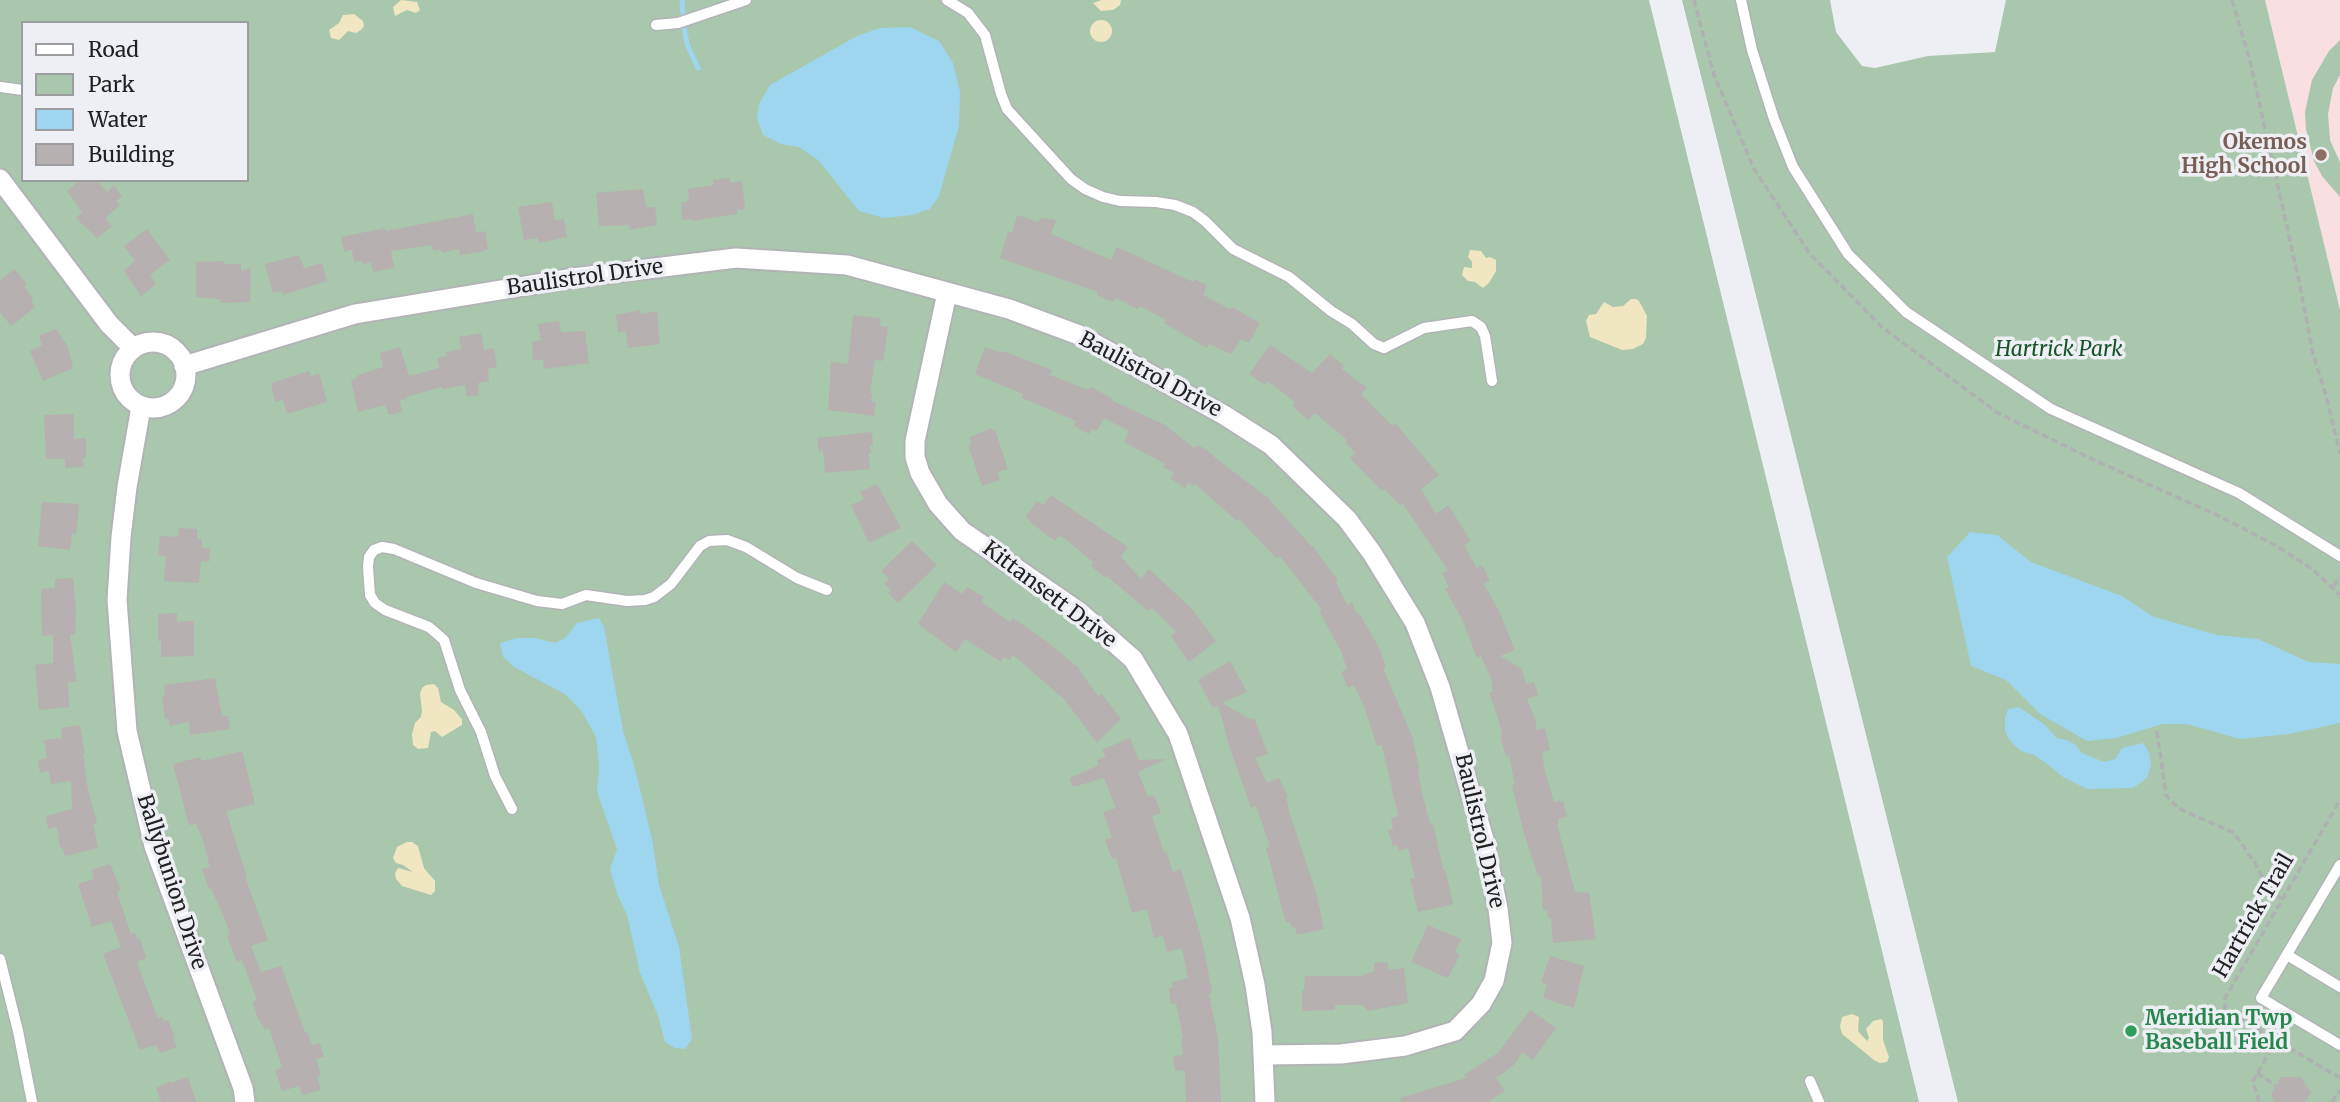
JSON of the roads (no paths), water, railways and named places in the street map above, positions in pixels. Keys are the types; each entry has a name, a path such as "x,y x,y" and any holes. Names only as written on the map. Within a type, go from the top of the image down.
{"street":[{"path":"0,180 109,324 134,348"},
{"name":"Baulistrol Drive","path":"184,366 355,314 573,278 736,258 847,265 1009,309 1079,335 1224,415 1270,445 1347,519 1372,553 1415,624 1440,687 1485,843 1502,943 1494,981 1481,1004 1455,1031 1405,1046 1341,1054 1264,1055"},
{"name":"Kittansett Drive","path":"947,293 915,441 915,457 920,473 938,504 962,531 1079,611 1133,659 1178,734 1240,918 1255,985 1264,1055 1265,1102"},
{"path":"153,342 165,344 175,351 184,366 185,386 178,397 162,408 141,407 123,392 119,376 121,365 126,355 134,348 153,342"},
{"name":"Ballybunion Drive","path":"141,407 127,487 117,600 127,731 154,846 243,1088 245,1102"}],"lane":[{"path":"656,25 678,23 746,0"},
{"path":"947,0 968,13 985,35 1007,109 1071,179 1085,190 1120,201 1156,202 1193,212 1233,248 1289,277 1374,344 1384,348 1424,328 1472,321 1481,327 1485,336 1492,381"},
{"path":"1741,0 1752,50 1793,167 1848,254 1906,312 2051,409 2239,493 2340,556"},
{"path":"0,87 21,90"},
{"path":"512,809 495,776 481,732 460,690 444,640 429,627 385,610 375,603 370,595 368,567 369,557 374,550 382,547 394,549 477,583 537,601 562,604 586,595 627,601 654,597 671,584 700,546 709,541 727,540 746,547 797,578 827,590"},
{"path":"2340,865 2261,998 2340,1045"},
{"path":"2287,955 2340,987"},
{"path":"0,959 32,1102"},
{"path":"1810,1081 1819,1102"}],"water":[{"path":"910,27 939,41 953,63 960,92 959,126 939,196 930,209 912,215 884,218 859,211 818,160 799,147 781,144 763,135 757,119 759,104 770,85 857,36 880,28"},
{"path":"1970,532 1997,535 2031,562 2122,596 2152,616 2217,635 2258,639 2309,662 2340,664 2340,723 2289,734 2240,739 2187,724 2163,724 2116,738 2087,741 2040,714 2006,680 1971,666 1947,557"},
{"path":"599,618 604,627 623,731 652,839 659,885 679,947 692,1039 685,1049 675,1048 665,1042 658,1016 640,973 627,915 617,894 610,869 617,849 597,792 599,768 596,737 582,712 565,694 514,667 503,657 500,643 517,638 535,638 555,643 565,638 577,623"},
{"path":"2019,707 2045,725 2057,738 2067,740 2076,745 2082,753 2104,762 2115,759 2122,748 2143,743 2149,752 2151,765 2147,778 2133,788 2087,789 2063,777 2010,741 2005,731 2005,718 2008,709"}],"waterway":[{"path":"682,0 683,15"},
{"path":"684,27 687,44 698,68"}],"place":[{"name":"Okemos High School","path":"2321,155"},
{"name":"Meridian Twp Baseball Field","path":"2131,1031"}],"park label":[{"name":"Hartrick Park","path":"2059,350"}]}
